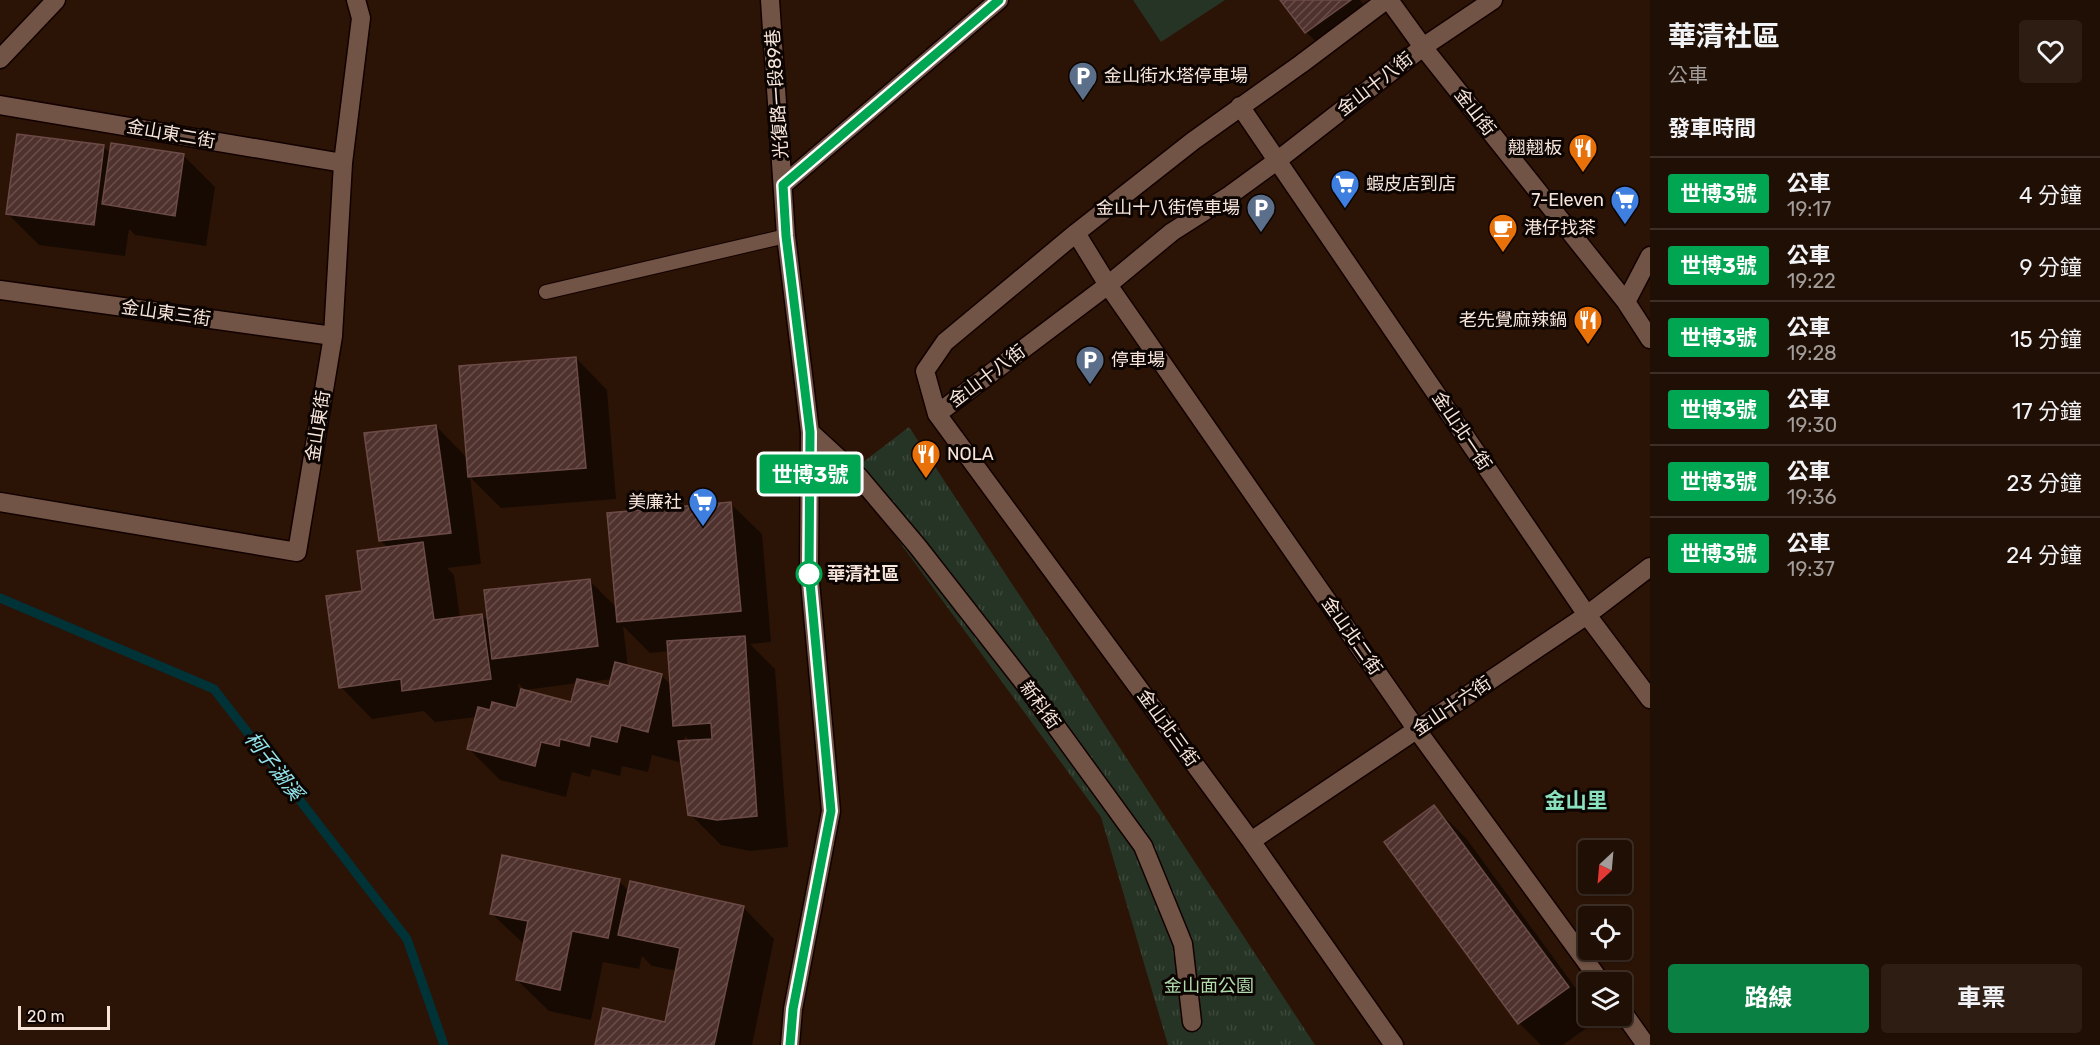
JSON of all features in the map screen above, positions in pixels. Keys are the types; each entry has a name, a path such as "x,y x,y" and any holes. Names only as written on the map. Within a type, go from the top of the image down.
{"street":[{"path":"0,59 56,0"},
{"name":"金山東街","path":"0,502 297,552 333,336 343,163 361,18 356,0"},
{"name":"光復路一段89巷","path":"770,0 786,236 810,432 809,571 831,811 793,1009 790,1045"},
{"path":"783,185 999,0"},
{"name":"金山街","path":"1387,0 1626,302 1650,339"},
{"name":"金山十八街","path":"1387,0 1193,141 1076,233 945,342 925,371 937,414 1108,285 1172,232 1230,195 1423,46 1493,0"},
{"name":"金山東二街","path":"0,105 343,163"},
{"name":"金山北一街","path":"1240,106 1587,615 1650,699"},
{"name":"金山北二街","path":"1076,233 1108,285 1417,730 1593,972"},
{"path":"1626,302 1650,256"},
{"name":"金山東三街","path":"0,290 333,336"},
{"name":"金山北三街","path":"937,414 1251,841 1394,1045"},
{"name":"新科街","path":"810,432 859,477 918,547 1028,688 1143,846 1183,944 1191,1022"},
{"name":"金山十六街","path":"1251,841 1587,615 1650,567"},
{"path":"1632,1025 1646,1045"}],"lane":[{"path":"546,292 786,236"}],"green space":[{"path":"1133,0 1225,0 1161,42"},
{"name":"金山面公園","path":"909,427 1315,1045 1168,1045 1101,817 849,473"}],"building":[{"path":"1280,0 1351,0 1305,33"},
{"path":"17,134 104,145 94,225 6,214"},
{"path":"111,143 184,154 175,216 102,204"},
{"path":"576,357 586,468 468,477 459,366"},
{"path":"436,425 451,533 379,541 364,433"},
{"path":"731,502 741,611 617,622 607,513"},
{"path":"423,542 434,620 482,614 491,679 402,691 401,679 339,688 326,596 362,591 357,551"},
{"path":"590,579 598,646 492,659 484,590"},
{"path":"745,636 757,816 717,820 688,815 678,741 712,739 711,723 673,726 667,641"},
{"path":"615,662 662,674 648,732 621,725 617,742 591,736 589,746 560,739 559,746 541,742 535,766 467,749 478,707 490,710 492,702 516,708 521,689 571,702 577,679 609,686"},
{"path":"1434,805 1569,987 1518,1024 1384,842"},
{"path":"502,855 620,879 608,938 572,931 560,990 516,980 528,921 490,914"},
{"path":"630,881 744,906 714,1045 595,1045 603,1008 665,1022 680,948 618,935"}],"waterway":[{"name":"柯子湖溪","path":"0,598 214,689 407,939 444,1045"}],"bus line":[{"name":"世博3號","path":"790,1045 793,1009 831,811 809,571 810,432 786,236 783,185 999,0"}],"place":[{"name":"金山街水塔停車場","path":"1083,102"},
{"name":"翹翹板","path":"1583,174"},
{"name":"蝦皮店到店","path":"1345,210"},
{"name":"7-Eleven","path":"1625,226"},
{"name":"金山十八街停車場","path":"1261,234"},
{"name":"港仔找茶","path":"1503,254"},
{"name":"老先覺麻辣鍋","path":"1588,346"},
{"name":"停車場","path":"1090,386"},
{"name":"NOLA","path":"926,480"},
{"name":"美廉社","path":"703,528"},
{"name":"華清社區","path":"809,574"}],"district":[{"name":"金山里","path":"1576,800"}]}
